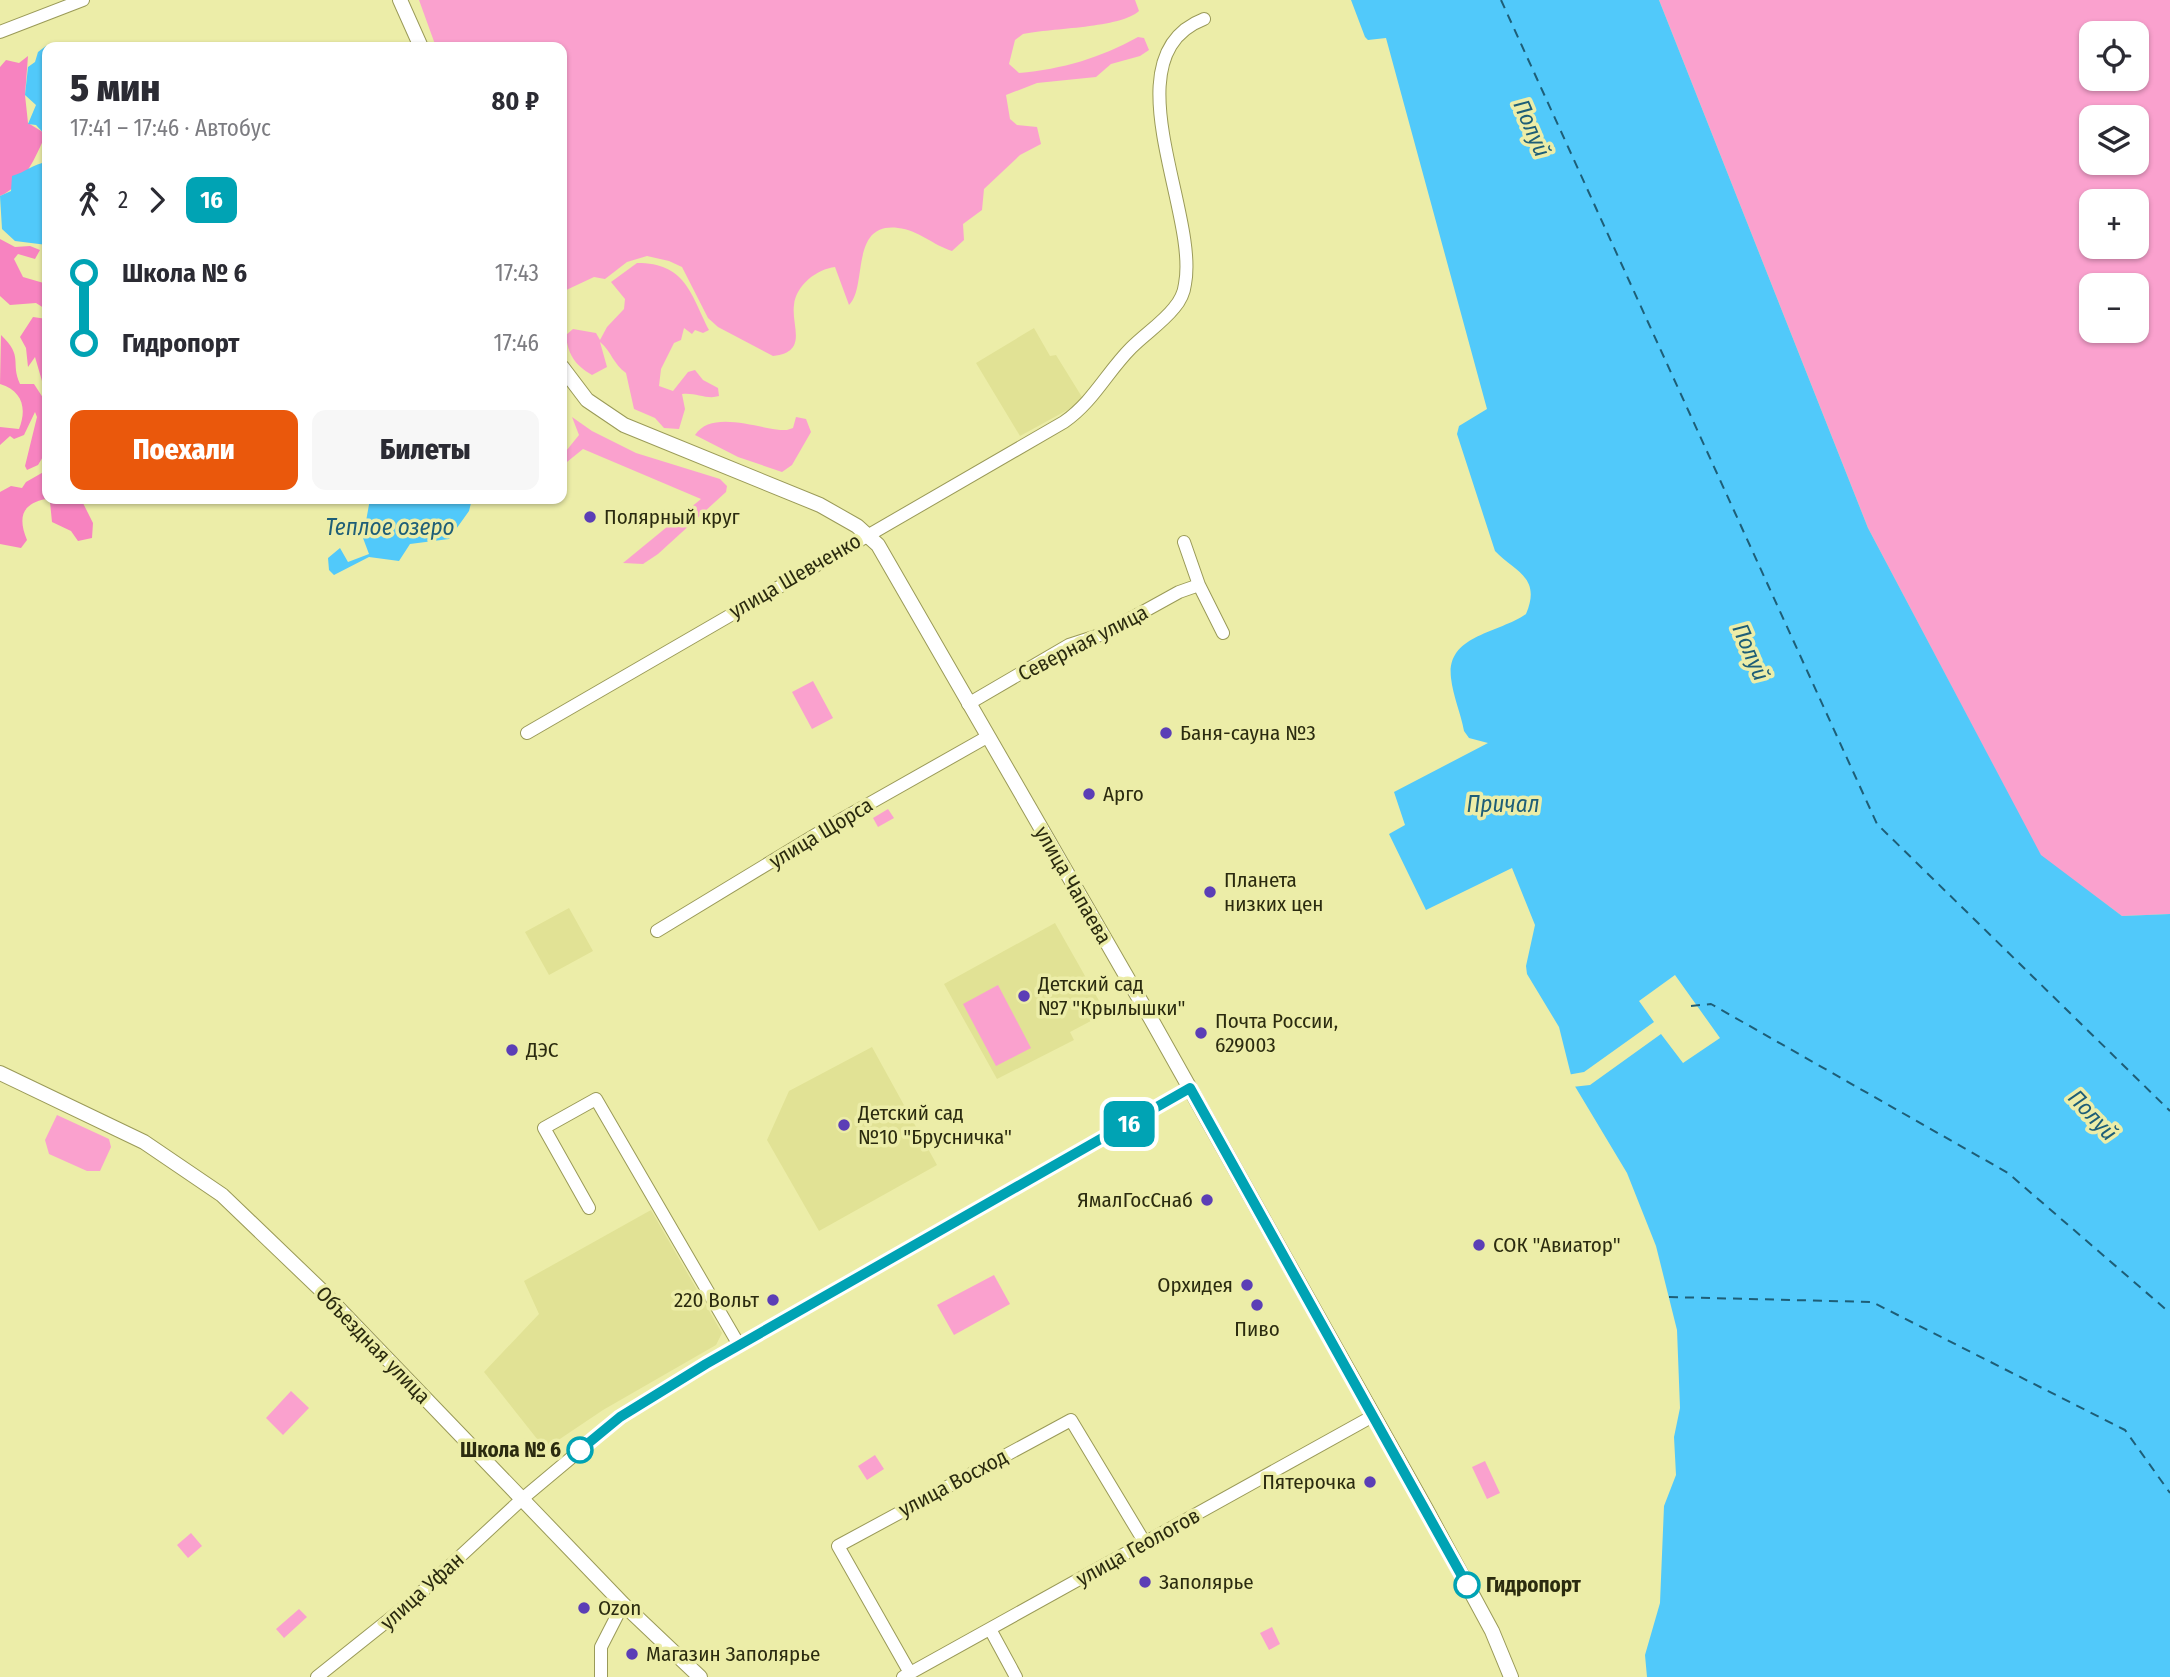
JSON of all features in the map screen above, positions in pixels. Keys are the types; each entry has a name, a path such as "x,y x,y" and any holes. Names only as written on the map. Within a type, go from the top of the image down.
{"main road":[{"path":"400,0 419,42"},
{"name":"улица Чапаева","path":"567,374 587,400 624,425 798,495 867,534 887,559 1190,1088 1492,1631 1511,1677"},
{"name":"Объездная улица","path":"0,1073 128,1133 207,1182 296,1265 622,1604 700,1677"}],"street":[{"path":"0,32 83,0"},
{"name":"улица Шевченко","path":"527,733 1064,422 1087,404 1122,358 1169,315 1183,294 1187,266 1184,232 1166,145 1159,91 1169,47 1189,24 1204,19"},
{"path":"1184,542 1199,584 1223,633"},
{"name":"Северная улица","path":"968,704 1069,645 1103,634 1179,592 1199,584"},
{"name":"улица Щорса","path":"657,931 835,823 987,737"},
{"name":"улица Уфан","path":"317,1677 411,1602 522,1499 620,1417 1190,1088"},
{"path":"589,1208 544,1128 596,1099 739,1346"},
{"name":"улица Геологов","path":"906,1675 1373,1416"},
{"name":"улица Восход","path":"906,1675 838,1546 1071,1420 1144,1543"},
{"path":"601,1677 601,1647 622,1604"},
{"path":"990,1629 1016,1677"}],"shaded area":[{"path":"419,0 1135,0 1139,11 1117,21 1023,34 1015,40 1009,64 1019,73 1051,69 1095,57 1138,37 1144,38 1149,50 1140,56 1111,64 1096,77 1037,83 1006,95 1010,119 1017,125 1037,127 1041,144 1020,155 984,189 982,210 963,224 964,240 952,251 905,229 883,229 872,235 862,258 855,296 849,305 835,267 808,279 799,291 794,305 795,344 784,354 773,356 718,327 708,318 682,267 669,261 647,256 627,262 605,279 594,277 567,290 567,42 434,42"},
{"path":"1659,0 2170,0 2170,914 2122,916 2041,856 1868,528"},
{"path":"28,56 25,95 28,123 42,132 42,142 22,178 0,196 0,67 6,60 19,63"},
{"path":"0,239 15,247 30,246 40,250 35,259 18,254 14,259 23,277 42,283 42,307 36,303 10,305 0,296"},
{"path":"637,263 666,268 676,274 691,292 709,330 703,333 695,330 692,334 684,328 681,340 674,343 661,369 659,386 673,391 688,372 695,370 703,380 718,388 719,396 714,397 682,394 685,409 679,429 664,428 655,418 634,409 626,373 600,342 607,367 592,375 577,363 571,354 567,334 573,329 596,333 600,340 607,327 624,309 625,299 611,282"},
{"path":"33,317 42,318 42,381 35,357 28,367 26,348 20,337"},
{"path":"1034,328 1050,356 1056,355 1082,397 1071,408 1020,436 976,363"},
{"path":"1,335 14,354 20,384 34,384 42,396 42,458 38,465 27,470 25,466 37,417 35,412 24,435 14,439 10,436 0,445 0,427 19,429 23,408 14,391 0,384"},
{"path":"572,417 592,431 636,453 720,479 727,486 726,492 658,554 643,564 623,563 701,499 583,449 567,462 567,450 579,435"},
{"path":"796,417 806,419 811,432 792,465 782,472 738,457 695,435 703,427 725,422 787,430 793,428"},
{"path":"42,473 42,500 31,504 22,519 27,540 21,548 0,544 0,492 11,486 22,488 26,482"},
{"path":"50,504 84,504 93,523 92,538 78,541 71,531 52,522"},
{"path":"813,681 833,718 812,729 792,692"},
{"path":"888,809 894,818 878,827 873,818"},
{"path":"569,908 593,951 549,975 525,932"},
{"name":"Детский сад №7 \"Крылышки\"","path":"1055,923 1106,1013 1070,1032 1074,1040 997,1079 944,984"},
{"path":"998,985 1031,1048 996,1066 963,1004"},
{"name":"Детский сад №10 \"Брусничка\"","path":"872,1047 937,1165 819,1231 767,1140 789,1091"},
{"path":"57,1115 109,1139 111,1147 100,1171 87,1171 49,1154 45,1140"},
{"name":"Школа № 6","path":"651,1210 722,1333 716,1345 603,1410 545,1449 484,1372 539,1314 524,1281"},
{"path":"994,1275 1010,1304 954,1335 937,1305"},
{"path":"291,1391 309,1408 283,1435 266,1418"},
{"path":"875,1455 884,1469 867,1480 858,1466"},
{"path":"1485,1461 1500,1493 1487,1499 1472,1467"},
{"path":"191,1533 202,1546 188,1558 177,1545"},
{"path":"299,1609 307,1617 284,1638 276,1629"},
{"path":"1272,1627 1280,1644 1269,1650 1260,1633"}],"water":[{"path":"1351,0 1659,0 1868,528 2041,855 2122,916 2170,914 2170,1677 1647,1677 1645,1655 1660,1603 1664,1506 1676,1475 1674,1437 1680,1408 1677,1330 1656,1246 1627,1173 1573,1083 1559,1027 1527,974 1526,966 1535,925 1512,868 1426,910 1389,834 1405,825 1394,792 1488,743 1469,738 1464,731 1452,685 1452,664 1465,644 1526,614 1531,591 1524,576 1495,551 1457,434 1459,426 1487,409 1386,38 1368,40 1365,37"},
{"path":"42,49 42,132 36,125 28,124 36,105 25,95 28,67 35,62"},
{"path":"42,163 42,244 15,241 2,229 0,196 11,191 12,176"},
{"name":"Теплое озеро","path":"369,504 471,504 469,511 449,539 410,544 399,561 369,557 334,575 329,570 328,558 340,548 348,562 369,554 363,538"}],"pier":[{"path":"1675,975 1720,1038 1683,1063 1661,1034 1590,1085 1572,1087 1567,1075 1584,1072 1654,1022 1639,1001"}],"ferry route":[{"path":"1501,0 1877,824 2170,1111"},
{"path":"1691,1006 1711,1004 2008,1173 2170,1313"},
{"path":"1669,1297 1872,1302 2125,1430 2170,1493"}],"bus line":[{"name":"16","path":"580,1450 620,1417 706,1364 1190,1088 1467,1585"}],"place":[{"name":"Полярный круг","path":"590,517"},
{"name":"Баня-сауна №3","path":"1166,733"},
{"name":"Арго","path":"1089,794"},
{"name":"Планета низких цен","path":"1210,892"},
{"name":"Детский сад №7 \"Крылышки\"","path":"1024,996"},
{"name":"Почта России, 629003","path":"1201,1033"},
{"name":"ДЭС","path":"512,1050"},
{"name":"Детский сад №10 \"Брусничка\"","path":"844,1125"},
{"name":"ЯмалГосСнаб","path":"1207,1200"},
{"name":"СОК \"Авиатор\"","path":"1479,1245"},
{"name":"Орхидея","path":"1247,1285"},
{"name":"220 Вольт","path":"773,1300"},
{"name":"Пиво","path":"1257,1305"},
{"name":"Школа № 6","path":"580,1450"},
{"name":"Пятерочка","path":"1370,1482"},
{"name":"Заполярье","path":"1145,1582"},
{"name":"Гидропорт","path":"1467,1585"},
{"name":"Ozon","path":"584,1608"},
{"name":"Магазин Заполярье","path":"632,1654"}],"water label":[{"name":"Полуй","path":"1532,128"},
{"name":"Полуй","path":"1751,652"},
{"name":"Причал","path":"1503,804"},
{"name":"Полуй","path":"2093,1115"}]}
